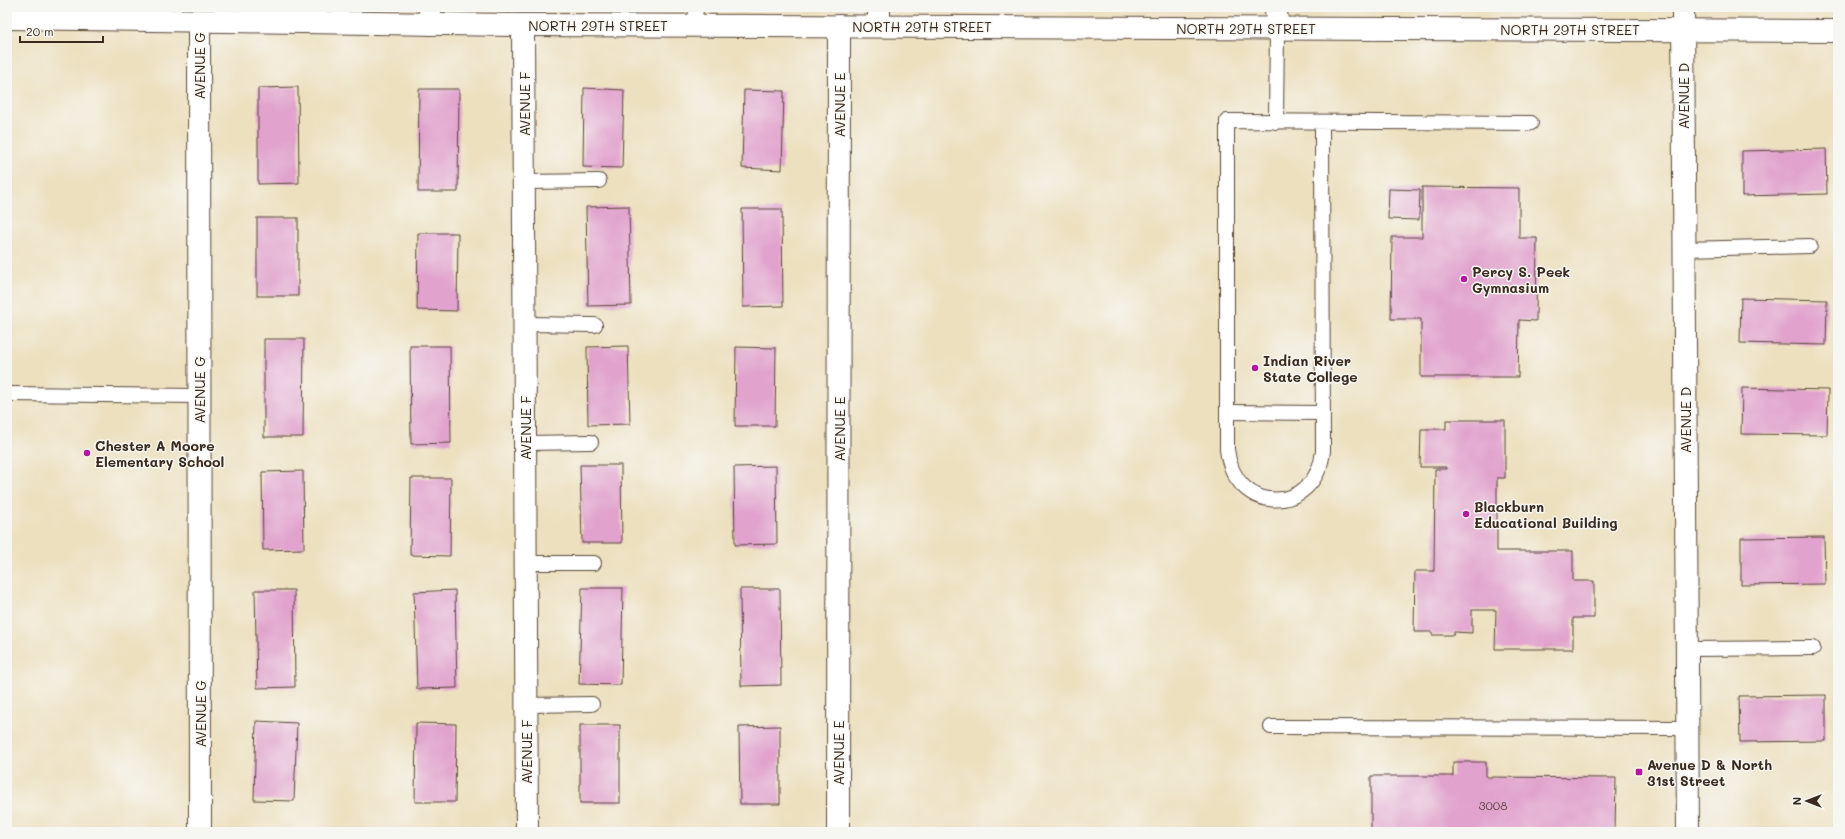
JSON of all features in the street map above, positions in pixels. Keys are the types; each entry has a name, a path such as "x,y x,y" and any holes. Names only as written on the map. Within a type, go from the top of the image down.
{"street":[{"name":"AVENUE D","path":"1683,7 1688,832"},
{"name":"NORTH 29TH STREET","path":"7,18 199,21 430,15 523,25 695,16 839,26 879,17 1277,17 1683,30 1838,31"},
{"name":"AVENUE G","path":"199,21 200,832"},
{"name":"AVENUE F","path":"523,25 527,832"},
{"name":"AVENUE E","path":"838,832 839,26"}],"lane":[{"path":"1276,122 1277,17"},
{"path":"1322,122 1323,451 1317,475 1309,485 1299,493 1288,498 1262,498 1250,493 1240,484 1233,474 1228,462 1227,122 1322,122 1531,123"},
{"path":"524,182 599,181"},
{"path":"1684,249 1810,246"},
{"path":"525,324 595,325"},
{"path":"7,394 199,396"},
{"path":"1227,412 1323,413"},
{"path":"525,443 591,442"},
{"path":"526,563 594,564"},
{"path":"1687,649 1813,648"},
{"path":"526,705 592,704"},
{"path":"1271,727 1687,728"}],"building":[{"path":"298,87 299,183 258,184 258,88"},
{"path":"584,88 624,90 622,168 583,167"},
{"path":"419,89 459,89 458,192 418,192"},
{"path":"744,90 784,91 782,170 742,168"},
{"path":"1826,149 1827,194 1742,196 1742,151"},
{"name":"Percy S. Peek Gymnasium","path":"1422,187 1519,188 1519,238 1537,238 1536,321 1519,320 1518,377 1421,377 1421,319 1391,319 1392,237 1422,237"},
{"path":"1389,189 1420,190 1419,220 1388,219"},
{"path":"629,206 631,305 588,306 586,207"},
{"path":"742,209 782,209 783,306 743,307"},
{"path":"257,218 298,218 298,296 257,296"},
{"path":"418,233 458,233 457,311 417,310"},
{"path":"1741,298 1827,300 1826,345 1740,343"},
{"path":"264,339 304,339 303,437 264,437"},
{"path":"410,346 450,346 451,443 411,444"},
{"path":"628,346 630,424 588,425 587,347"},
{"path":"736,347 776,348 775,426 735,426"},
{"path":"1742,388 1828,390 1827,435 1741,434"},
{"name":"Blackburn Educational Building","path":"1446,420 1505,420 1505,478 1497,478 1497,551 1573,551 1573,581 1594,581 1594,618 1573,618 1573,649 1495,649 1496,610 1472,610 1472,633 1454,632 1454,635 1432,635 1432,632 1414,632 1415,571 1434,571 1435,469 1446,469 1446,467 1420,467 1421,429 1446,429"},
{"path":"580,465 621,465 622,543 582,543"},
{"path":"776,466 777,544 735,545 734,467"},
{"path":"303,471 304,549 263,550 262,472"},
{"path":"411,478 451,478 450,556 410,555"},
{"path":"1824,537 1825,584 1741,585 1741,538"},
{"path":"582,588 623,588 621,685 579,684"},
{"path":"740,589 780,589 781,685 741,686"},
{"path":"255,590 294,590 295,687 257,688"},
{"path":"455,590 457,688 417,689 414,592"},
{"path":"1826,695 1826,741 1740,742 1739,696"},
{"path":"256,721 297,723 294,801 254,800"},
{"path":"416,723 456,724 455,802 415,802"},
{"path":"580,725 620,725 620,803 580,803"},
{"path":"780,726 780,804 740,804 739,727"},
{"path":"1453,762 1486,762 1486,777 1616,778 1615,832 1371,832 1371,776 1453,776"}],"place":[{"name":"Percy S. Peek Gymnasium","path":"1464,279"},
{"name":"Indian River State College","path":"1255,368"},
{"name":"Chester A Moore Elementary School","path":"87,453"},
{"name":"Blackburn Educational Building","path":"1466,514"},
{"name":"Avenue D & North 31st Street","path":"1639,772"}]}
